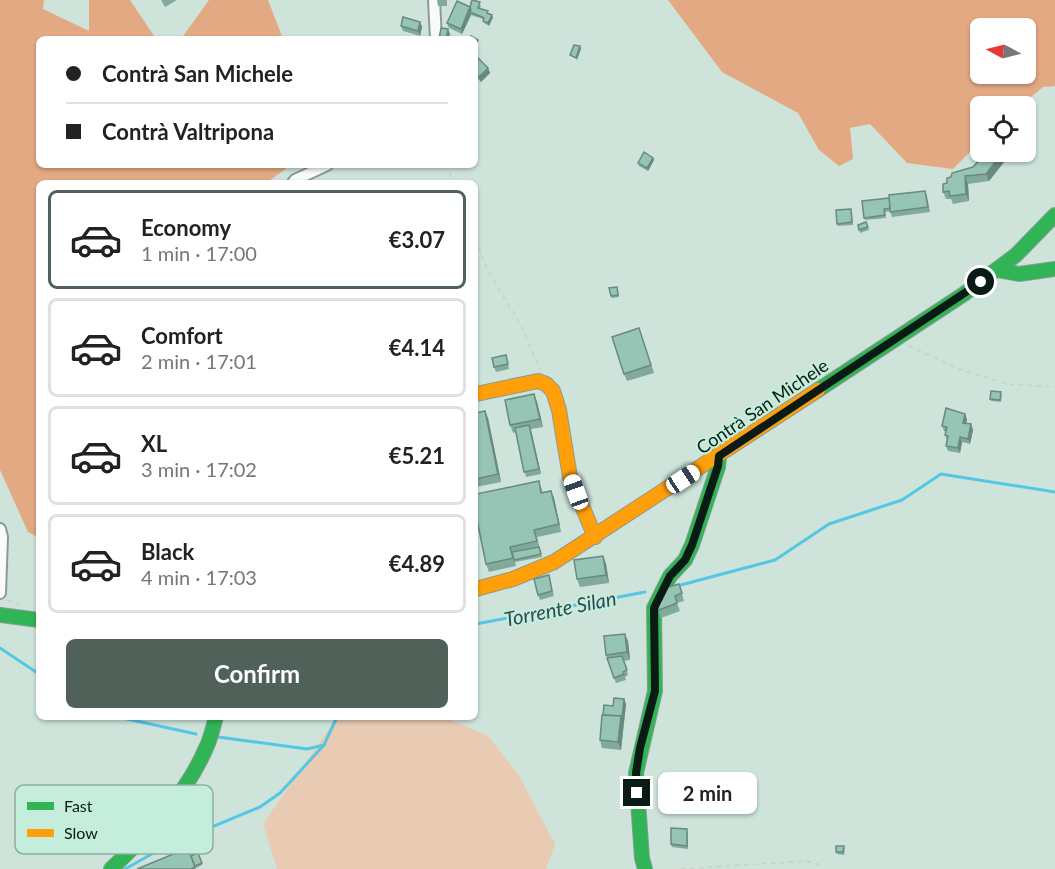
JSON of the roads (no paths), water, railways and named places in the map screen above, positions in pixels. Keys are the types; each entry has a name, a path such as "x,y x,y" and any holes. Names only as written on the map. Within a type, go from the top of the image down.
{"street":[{"path":"434,0 436,36"},
{"path":"295,180 321,168"},
{"name":"Contrà San Michele","path":"478,588 513,579 554,562 595,537 997,270 1016,255 1055,215"},
{"path":"997,270 1019,274 1055,269"},
{"path":"478,394 538,381 546,384 553,391 559,410 570,477 595,537"},
{"path":"645,869 642,858 636,773 655,691 654,608 670,576 685,560 692,545 718,466 719,456"},
{"path":"0,529 2,537 0,593"},
{"path":"0,615 36,620"},
{"path":"185,785 206,750 215,720"},
{"path":"111,869 127,854"}],"waterway":[{"name":"Torrente Silan","path":"677,586 775,560 829,524 902,500 941,474 1055,492"},
{"name":"Torrente Silan","path":"478,624 645,592"},
{"name":"Torrente Silan","path":"0,648 36,672"},
{"name":"Torrente Silan","path":"132,720 196,734"},
{"name":"Torrente Silan","path":"218,737 307,749 324,745 336,720"},
{"path":"213,826 260,807 280,793 324,745"},
{"path":"125,869 152,854"}]}
